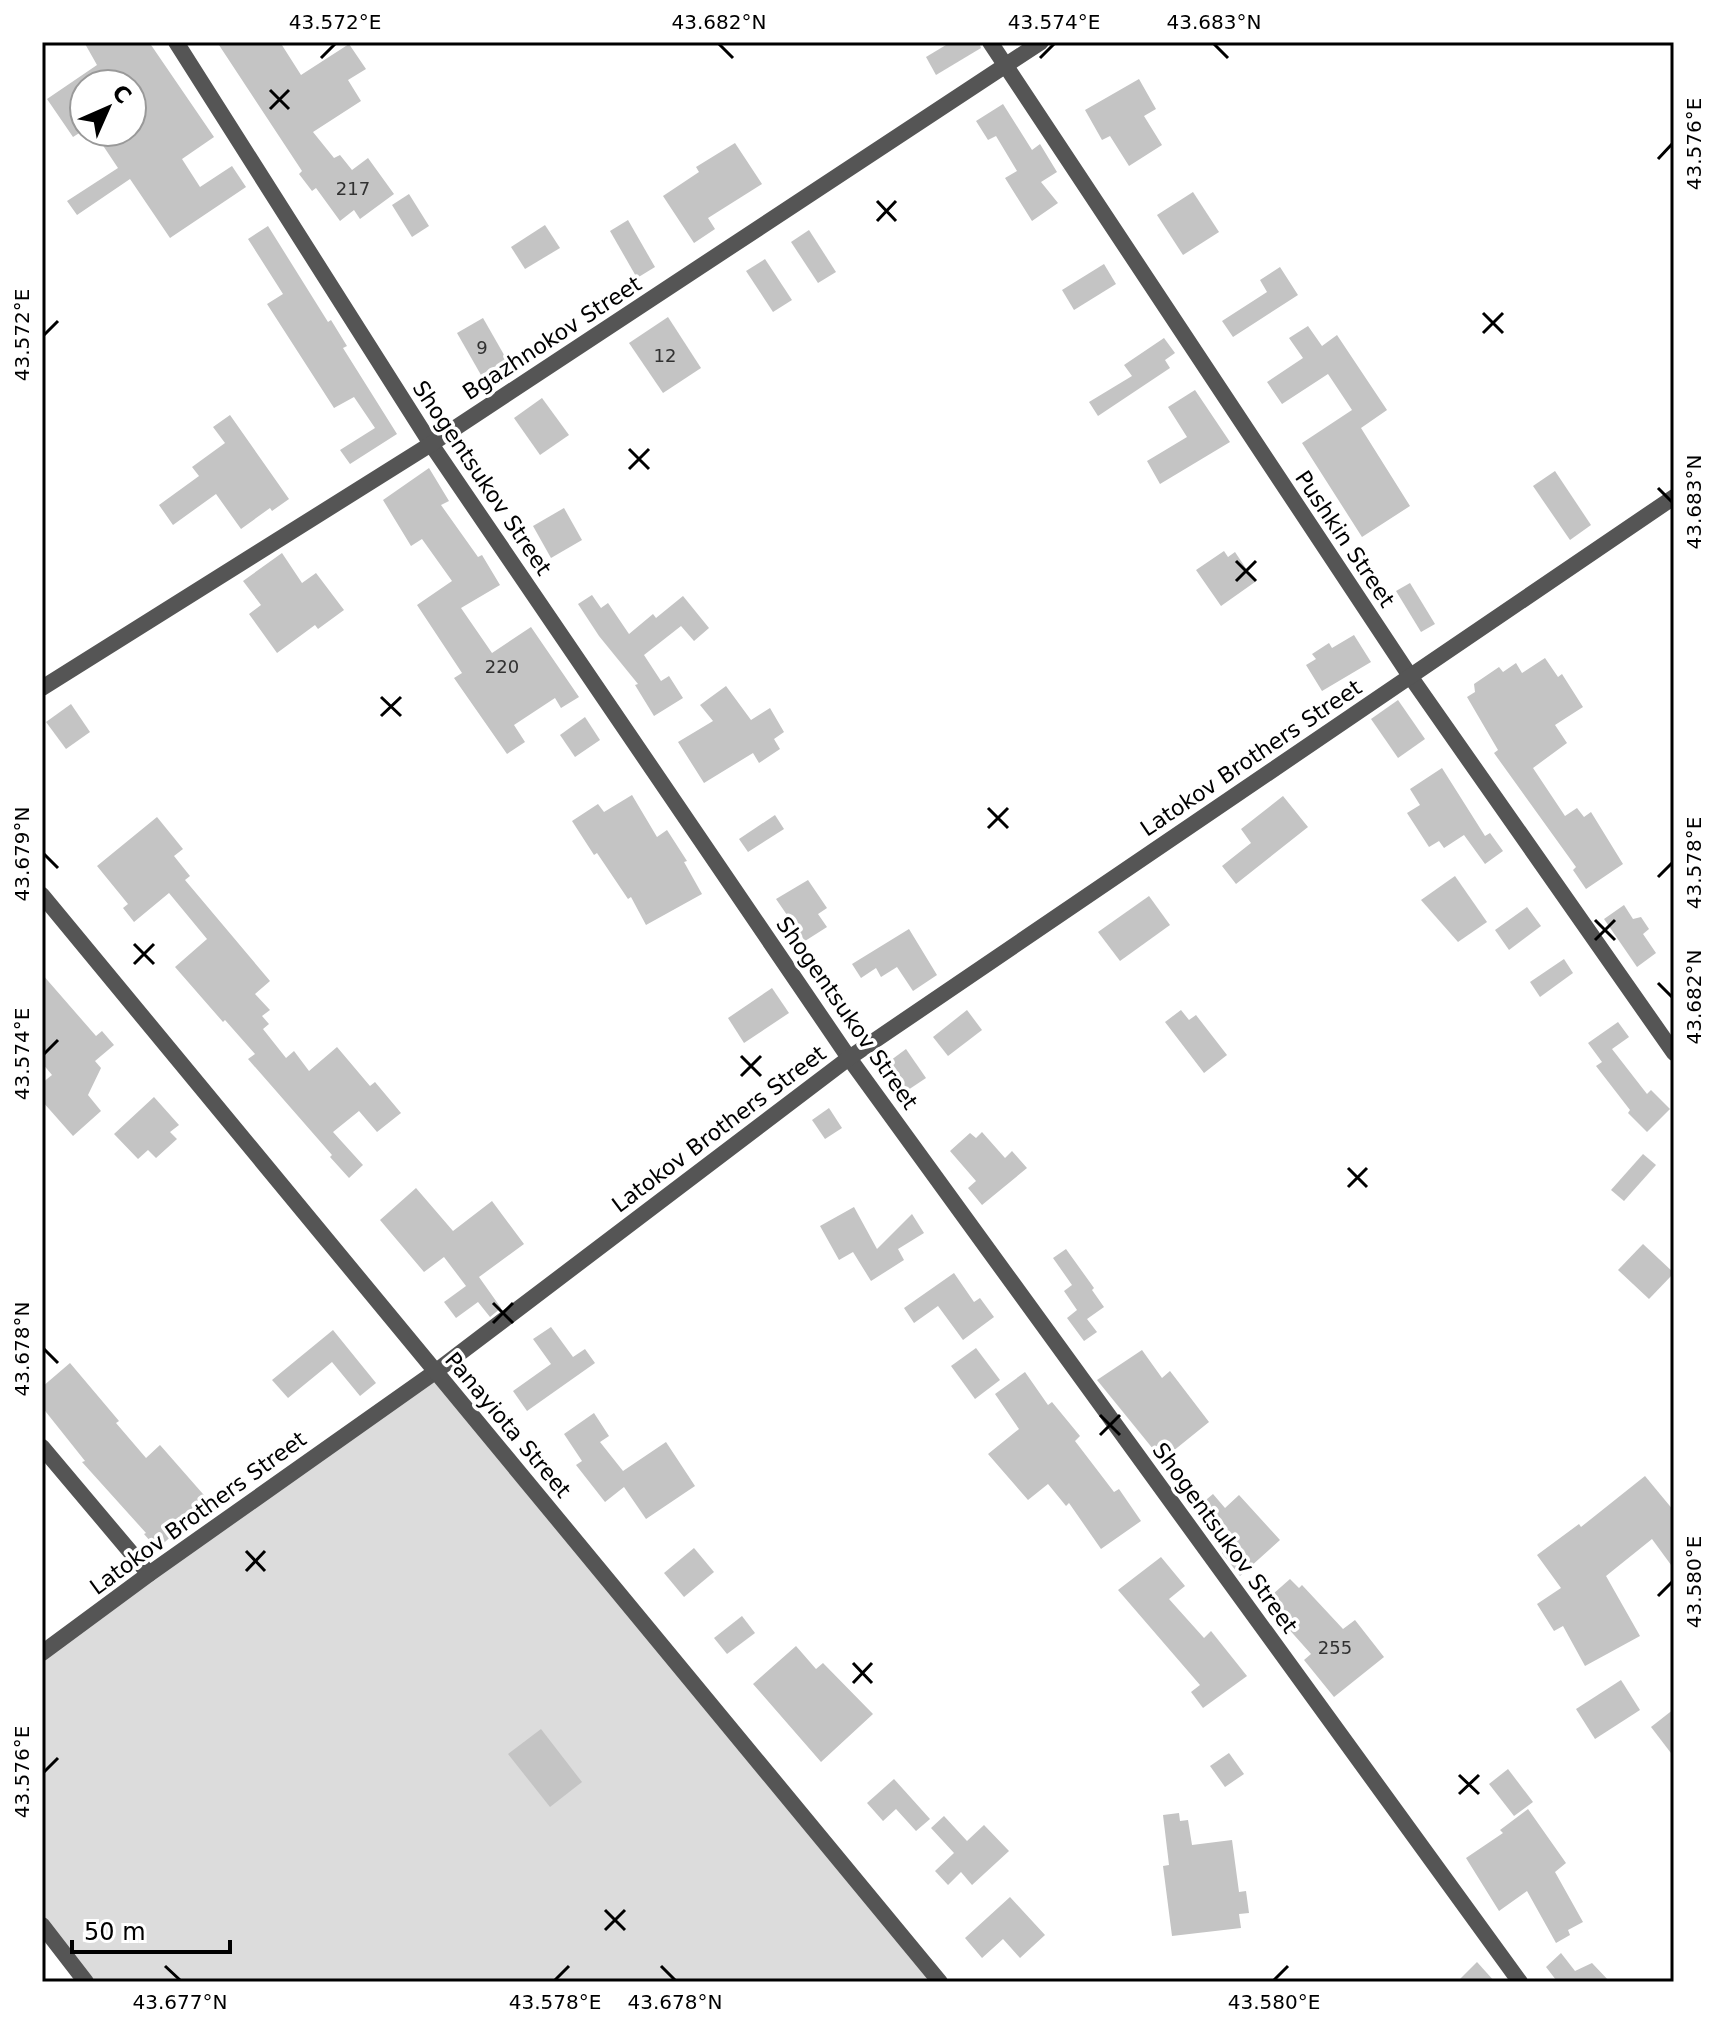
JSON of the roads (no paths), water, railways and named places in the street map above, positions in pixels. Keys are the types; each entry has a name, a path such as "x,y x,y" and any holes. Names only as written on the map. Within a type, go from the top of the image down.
{"street":[{"name":"Shogentsukov Street","path":"176,42 431,444 849,1058 1520,1982"},
{"name":"Pushkin Street","path":"990,42 1410,676 1674,1053"},
{"name":"Bgazhnokov Street","path":"42,688 431,444 1041,42"},
{"name":"Latokov Brothers Street","path":"42,1653 435,1372 849,1058 1674,497"},
{"name":"Panayiota Street","path":"42,895 940,1982"},
{"path":"42,1447 149,1574"},
{"path":"42,1925 86,1982"}]}
